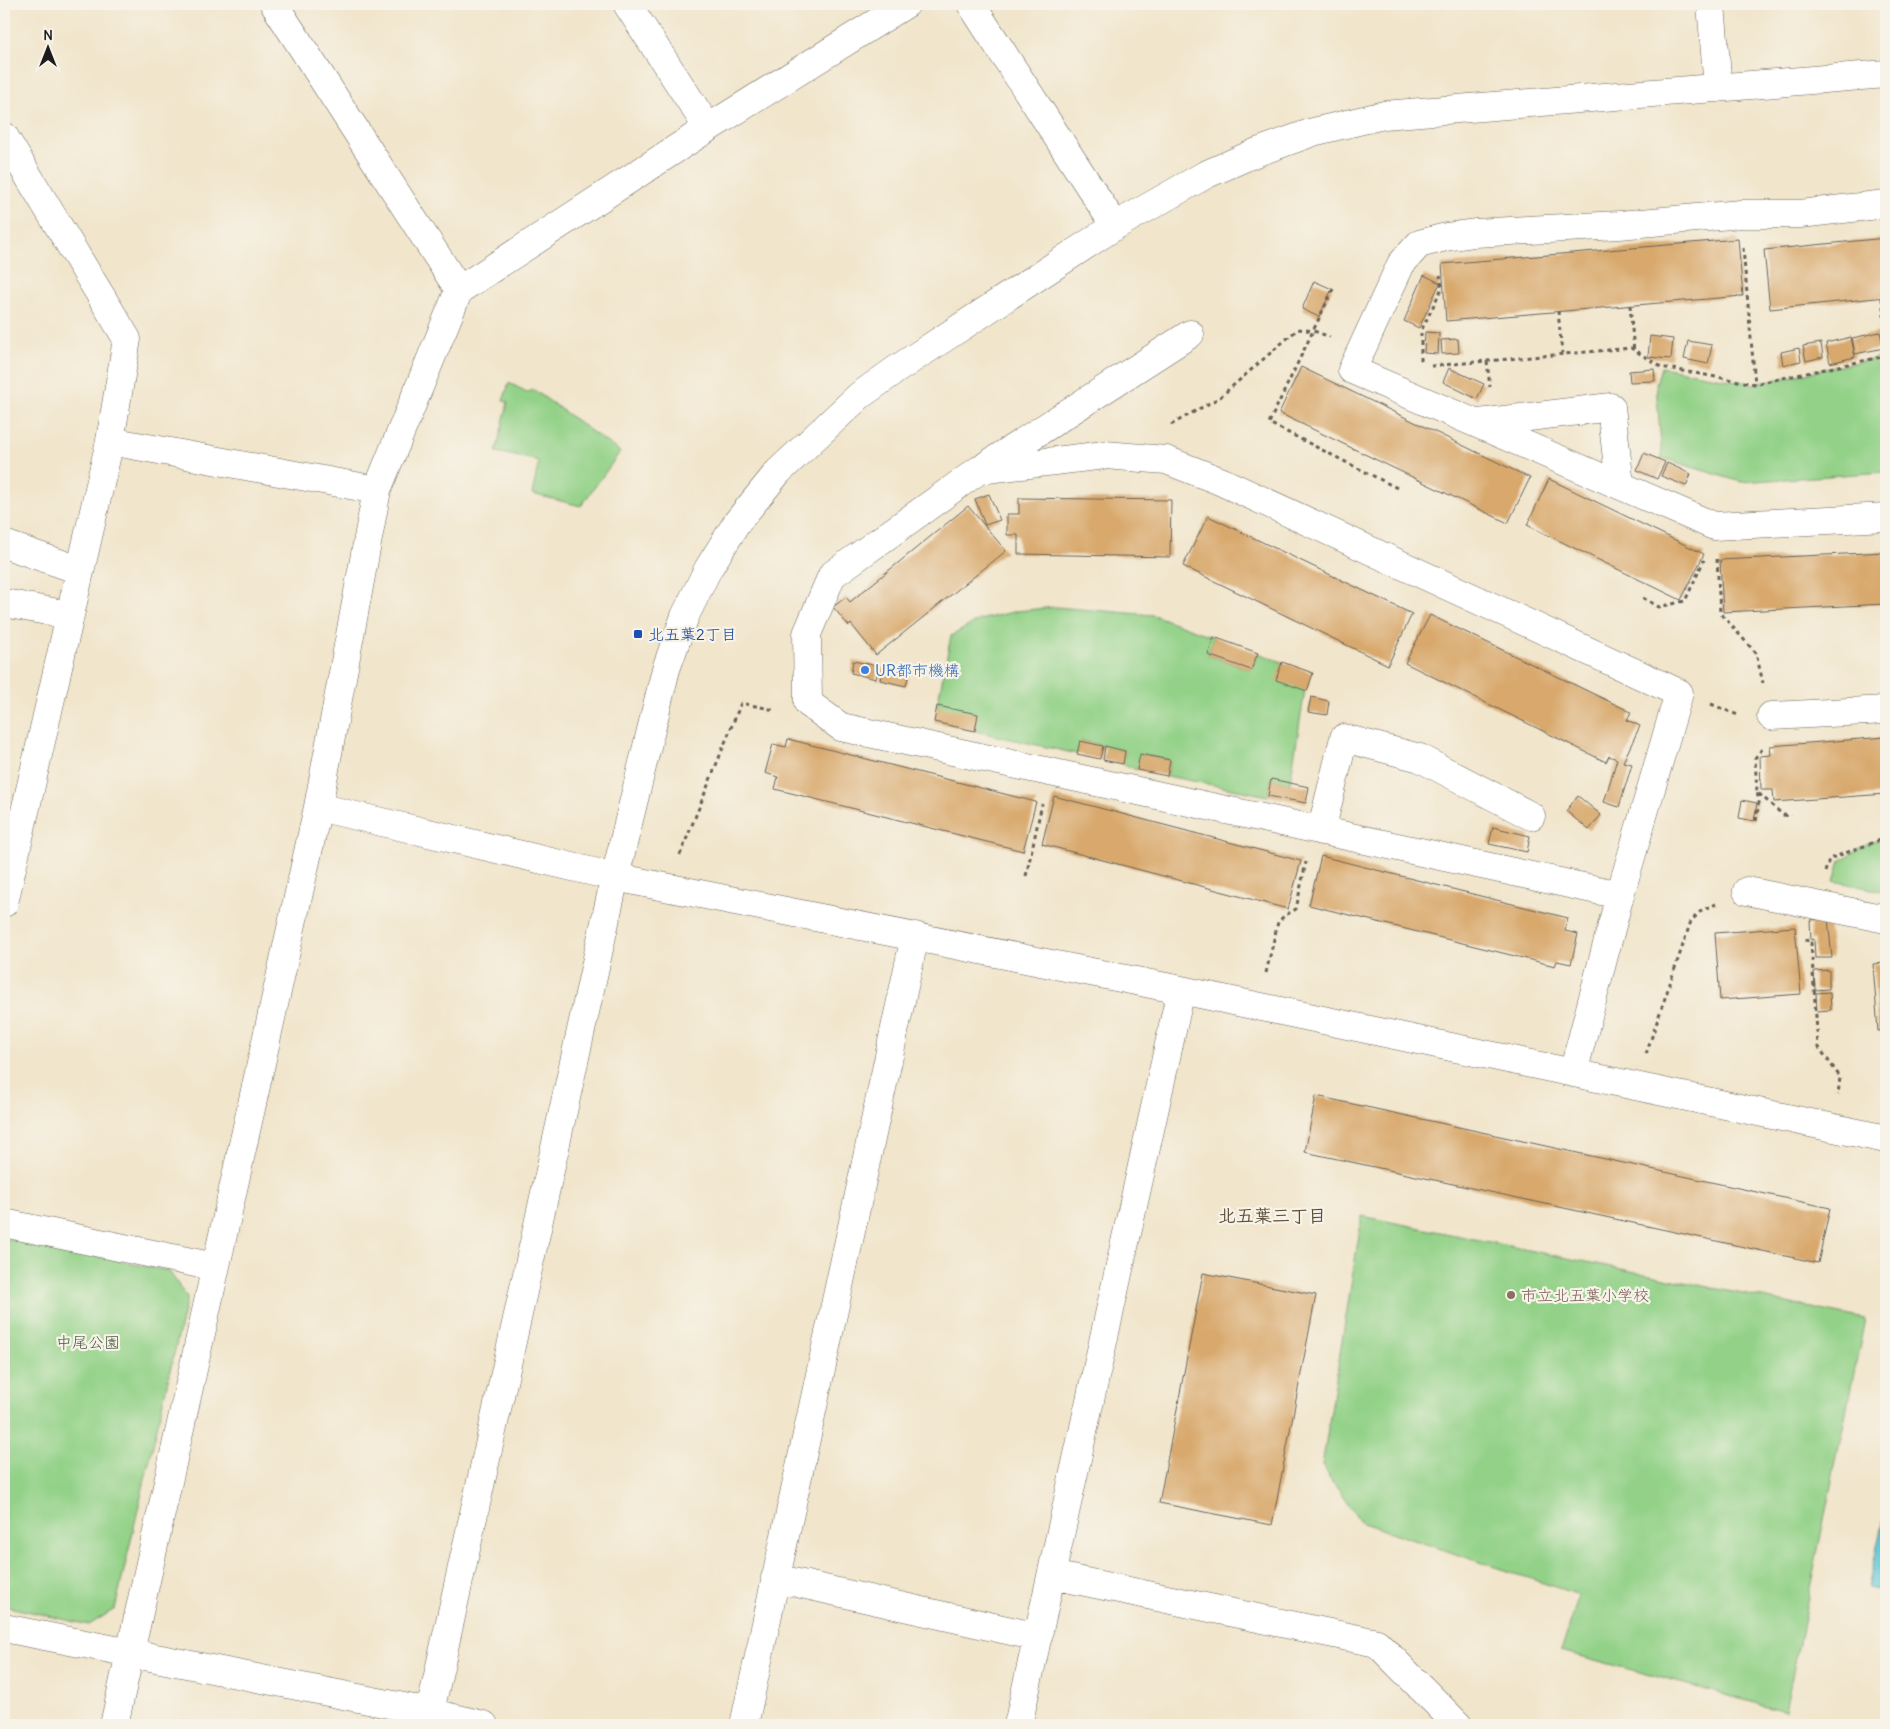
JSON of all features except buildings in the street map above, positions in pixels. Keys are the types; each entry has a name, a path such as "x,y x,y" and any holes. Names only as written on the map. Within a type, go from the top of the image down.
{"street":[{"path":"274,4 459,290"},
{"path":"627,4 708,128"},
{"path":"114,1725 318,808 377,490 459,290 708,128 906,4"},
{"path":"972,4 1115,226"},
{"path":"1711,4 1718,88"},
{"path":"428,1719 614,877 666,669 685,616 708,569 738,522 778,472 859,396 1115,226 1205,175 1255,153 1313,132 1384,115 1886,74"},
{"path":"4,136 127,339 110,441 68,615 4,903"},
{"path":"1886,204 1800,214 1741,214 1601,226 1475,233 1446,237 1419,244 1401,264 1352,370 1710,525 1886,518"},
{"path":"1190,334 979,470 832,575 807,634 808,702 841,728 1620,895"},
{"path":"1477,423 1611,407 1620,485"},
{"path":"110,441 377,490"},
{"path":"979,470 1105,454 1166,460 1229,485 1679,693 1620,895 1573,1073"},
{"path":"4,544 79,570"},
{"path":"4,603 68,615"},
{"path":"1771,716 1886,710"},
{"path":"1317,830 1344,738 1420,758 1532,816"},
{"path":"318,808 614,877 1181,990 1886,1139"},
{"path":"1746,892 1886,919"},
{"path":"744,1725 915,936"},
{"path":"1018,1725 1181,990"},
{"path":"4,1223 215,1267"},
{"path":"1052,1575 1377,1643 1458,1725"},
{"path":"775,1578 1038,1637"},
{"path":"4,1628 130,1653 428,1719 484,1725"}],"path":[{"path":"1741,214 1755,384"},
{"path":"1421,370 1421,331 1442,288 1440,270"},
{"path":"1333,289 1269,423 1399,489"},
{"path":"1882,298 1886,331"},
{"path":"1630,305 1634,352"},
{"path":"1558,311 1562,353"},
{"path":"1165,428 1220,397 1298,328 1314,330 1361,348"},
{"path":"1390,385 1434,365 1631,348 1634,352 1662,367 1755,384 1886,356"},
{"path":"1752,524 1750,542 1717,558 1720,613 1756,653 1771,716 1769,739 1755,758 1759,802 1756,821"},
{"path":"1643,598 1659,607 1685,602 1706,554 1710,525"},
{"path":"1679,693 1739,715 1771,716"},
{"path":"678,861 741,702 780,711"},
{"path":"1026,876 1050,772"},
{"path":"1757,792 1783,815 1791,816"},
{"path":"1270,955 1278,922 1296,909 1317,830"},
{"path":"1840,1077 1818,1046 1811,943 1807,943 1809,904 1829,859 1886,838"},
{"path":"1653,1033 1691,921 1702,910 1746,892"}],"green space":[{"path":"1886,356 1886,472 1741,482 1662,458 1656,384 1661,367 1755,384"},
{"path":"509,383 527,392 534,390 620,452 581,506 532,494 539,461 496,452 508,402 503,401"},
{"path":"1056,607 1153,615 1214,637 1208,655 1251,670 1258,653 1282,662 1305,690 1290,783 1271,779 1268,796 1167,776 1170,760 1141,754 1137,770 1123,764 1125,751 1081,741 1077,754 975,731 937,706 951,636 979,620 1017,611"},
{"path":"1886,838 1886,892 1834,881 1840,861 1866,844"},
{"path":"1362,1216 1865,1319 1785,1711 1561,1651 1579,1595 1360,1522 1322,1466"},
{"name":"中尾公園","path":"4,1238 169,1271 187,1298 115,1609 89,1625 4,1606"}],"water":[{"path":"1886,1505 1886,1592 1868,1588"}],"place":[{"name":"北五葉2丁目","path":"638,634"},
{"name":"UR都市機構","path":"865,670"},
{"name":"市立北五葉小学校","path":"1511,1295"}],"district":[{"name":"北五葉三丁目","path":"1272,1216"}]}
